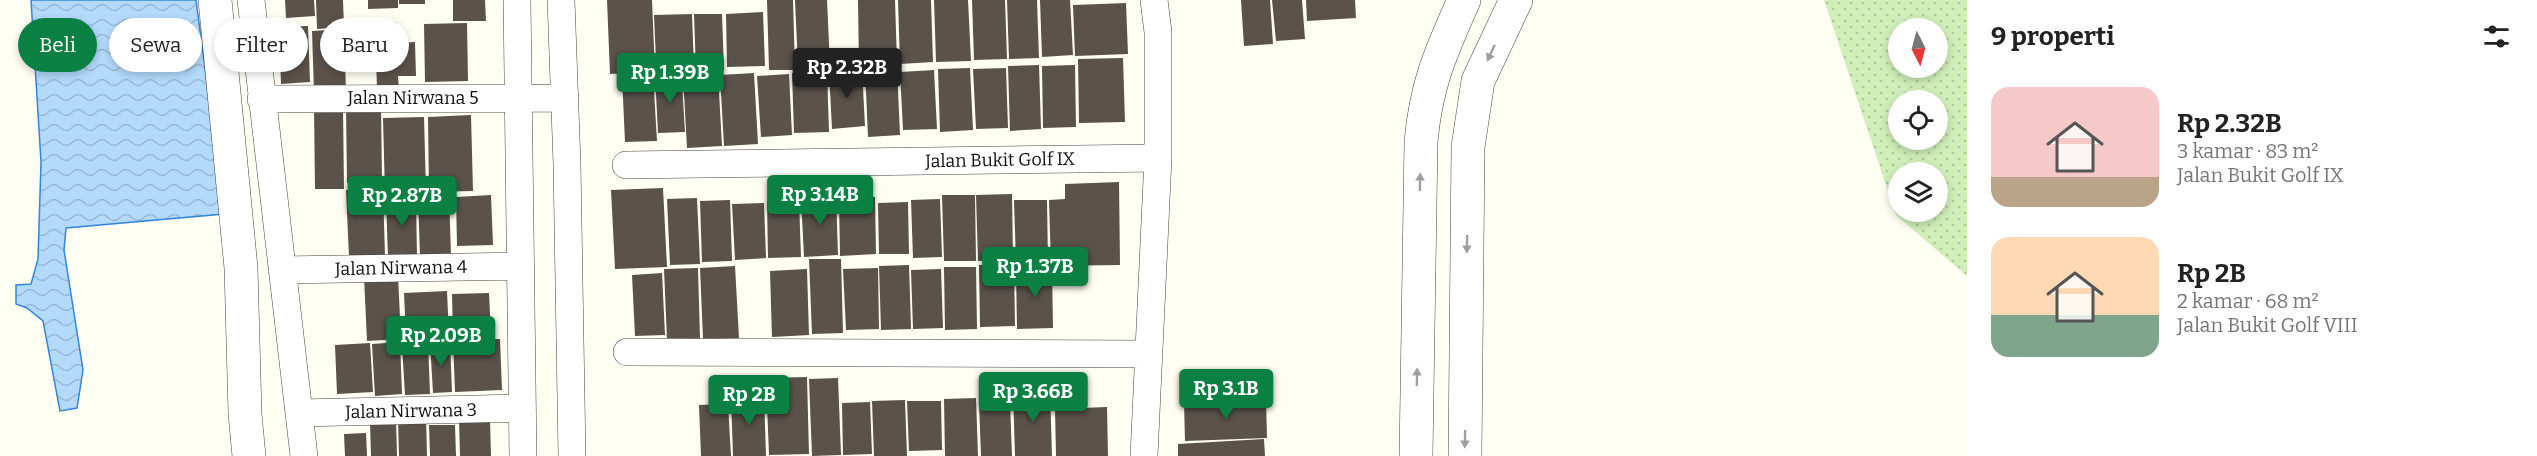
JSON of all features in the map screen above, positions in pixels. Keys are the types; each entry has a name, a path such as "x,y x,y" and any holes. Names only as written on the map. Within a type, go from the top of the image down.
{"street":[{"path":"215,0 241,268 245,414 249,456"},
{"path":"251,0 304,456"},
{"path":"517,0 523,456"},
{"path":"561,0 572,456"},
{"path":"1144,456 1158,158 1158,32 1154,0"},
{"path":"1416,456 1421,142 1424,102 1435,66 1464,0"},
{"path":"1465,456 1468,147 1478,81 1516,0"},
{"name":"Jalan Nirwana 5","path":"261,99 565,98"},
{"name":"Jalan Bukit Golf IX","path":"626,165 1158,158"},
{"name":"Jalan Nirwana 4","path":"282,270 521,266"},
{"path":"627,352 1149,354"},
{"name":"Jalan Nirwana 3","path":"299,413 522,408"}],"green space":[{"path":"1824,0 1967,0 1967,276 1904,222 1948,222 1948,162 1888,162 1888,191"}],"water":[{"path":"31,0 196,0 198,18 109,18 109,72 202,72 202,46 224,214 66,228 64,250 83,370 77,408 60,411 43,321 27,308 16,304 16,285 31,284 38,259 41,162 35,72 97,72 97,18 32,18"}],"building":[{"path":"285,0 314,0 315,16 286,18"},
{"path":"316,0 343,0 344,18 320,18 320,29 317,29"},
{"path":"368,0 398,0 398,8 368,9"},
{"path":"399,0 425,0 425,4 399,4"},
{"path":"453,0 485,0 486,21 453,21"},
{"path":"607,0 652,0 655,72 610,74"},
{"path":"767,0 793,0 795,70 769,70"},
{"path":"795,0 827,0 830,66 798,67"},
{"path":"858,0 895,0 897,63 859,65"},
{"path":"898,0 931,0 933,62 900,64"},
{"path":"934,0 968,0 971,61 936,62"},
{"path":"972,0 1005,0 1007,59 974,60"},
{"path":"1007,0 1037,0 1039,58 1009,59"},
{"path":"1040,0 1070,0 1073,55 1042,57"},
{"path":"1241,0 1270,0 1273,44 1244,46"},
{"path":"1272,0 1302,0 1305,39 1276,41"},
{"path":"1306,0 1355,0 1356,18 1307,21"},
{"path":"1126,3 1128,54 1075,56 1073,5"},
{"path":"763,12 765,66 727,67 726,14"},
{"path":"692,14 694,69 668,70 667,60 656,61 654,15"},
{"path":"694,14 722,14 724,70 696,71"},
{"path":"467,23 468,81 425,82 424,24"},
{"path":"308,26 310,82 281,84 281,72 308,72"},
{"path":"320,30 320,72 345,72 346,91 314,92 312,31"},
{"path":"409,42 415,42 416,76 398,76 399,90 377,90 376,72 409,72"},
{"path":"1123,58 1125,122 1079,123 1078,59"},
{"path":"1039,65 1041,129 1010,131 1008,66"},
{"path":"1075,65 1076,127 1043,128 1042,66"},
{"path":"897,67 900,135 868,137 865,68"},
{"path":"970,68 973,130 940,132 938,69"},
{"path":"1006,68 1008,128 976,129 973,69"},
{"path":"862,69 865,126 832,129 829,71"},
{"path":"934,70 937,129 903,130 900,72"},
{"path":"827,71 829,132 794,133 792,73"},
{"path":"754,73 758,144 724,146 720,75"},
{"path":"653,74 657,141 625,142 622,76"},
{"path":"678,74 678,84 682,83 685,132 658,133 655,75"},
{"path":"718,74 722,146 687,148 683,76"},
{"path":"789,74 792,135 761,137 757,76"},
{"path":"381,105 382,182 347,183 346,106"},
{"path":"314,107 343,107 344,189 315,189"},
{"path":"471,115 473,191 429,192 428,117"},
{"path":"424,117 426,191 385,193 383,118"},
{"path":"1119,182 1120,265 1051,266 1049,200 1065,199 1065,184"},
{"path":"663,188 667,267 615,269 611,190"},
{"path":"383,189 385,256 349,257 346,190"},
{"path":"1012,194 1013,260 978,261 976,195"},
{"path":"418,195 449,195 451,256 420,257"},
{"path":"491,195 493,245 457,246 456,197"},
{"path":"836,195 838,255 804,257 801,197"},
{"path":"942,195 975,195 976,261 944,261"},
{"path":"416,197 417,257 388,258 386,198"},
{"path":"875,197 876,254 840,256 839,198"},
{"path":"697,198 700,264 670,265 667,199"},
{"path":"940,199 942,257 913,258 911,200"},
{"path":"730,200 732,261 702,262 700,201"},
{"path":"799,200 801,257 768,258 767,201"},
{"path":"1014,200 1047,200 1048,262 1016,263"},
{"path":"908,202 909,254 879,254 878,203"},
{"path":"764,203 766,258 735,260 732,204"},
{"path":"809,259 841,259 843,333 812,334"},
{"path":"909,265 911,329 881,330 879,266"},
{"path":"979,265 1014,265 1015,326 980,327"},
{"path":"735,266 739,338 703,339 700,268"},
{"path":"944,267 976,267 977,329 945,330"},
{"path":"698,268 700,339 667,340 664,269"},
{"path":"878,268 879,329 846,330 843,269"},
{"path":"1052,268 1053,328 1017,329 1016,269"},
{"path":"807,269 809,335 772,337 770,271"},
{"path":"941,269 943,328 913,329 911,270"},
{"path":"662,273 665,335 635,336 632,275"},
{"path":"398,275 401,339 367,341 364,277"},
{"path":"447,291 449,336 406,338 404,293"},
{"path":"489,293 491,335 453,337 452,294"},
{"path":"500,339 502,390 455,392 453,340"},
{"path":"450,341 452,392 433,393 430,342"},
{"path":"400,342 402,394 375,396 372,344"},
{"path":"370,343 373,392 337,394 335,345"},
{"path":"428,343 430,394 405,395 402,345"},
{"path":"807,377 809,454 769,455 766,378"},
{"path":"838,378 841,455 812,456 809,379"},
{"path":"1050,390 1052,456 1015,456 1013,391"},
{"path":"764,396 766,456 733,456 731,397"},
{"path":"976,398 978,456 945,456 944,399"},
{"path":"1266,398 1267,438 1185,441 1184,402"},
{"path":"905,400 907,456 874,456 872,401"},
{"path":"907,401 941,401 942,450 909,451"},
{"path":"870,402 872,454 843,455 842,403"},
{"path":"1010,402 1012,456 981,456 979,403"},
{"path":"728,404 731,456 701,456 699,405"},
{"path":"1107,407 1108,456 1056,456 1055,409"},
{"path":"426,416 427,456 399,456 398,417"},
{"path":"396,419 397,456 371,456 370,421"},
{"path":"490,419 491,456 460,456 459,420"},
{"path":"429,425 455,425 456,456 430,456"},
{"path":"366,433 367,456 345,456 344,434"},
{"path":"1264,439 1265,456 1178,456 1178,444"}]}
